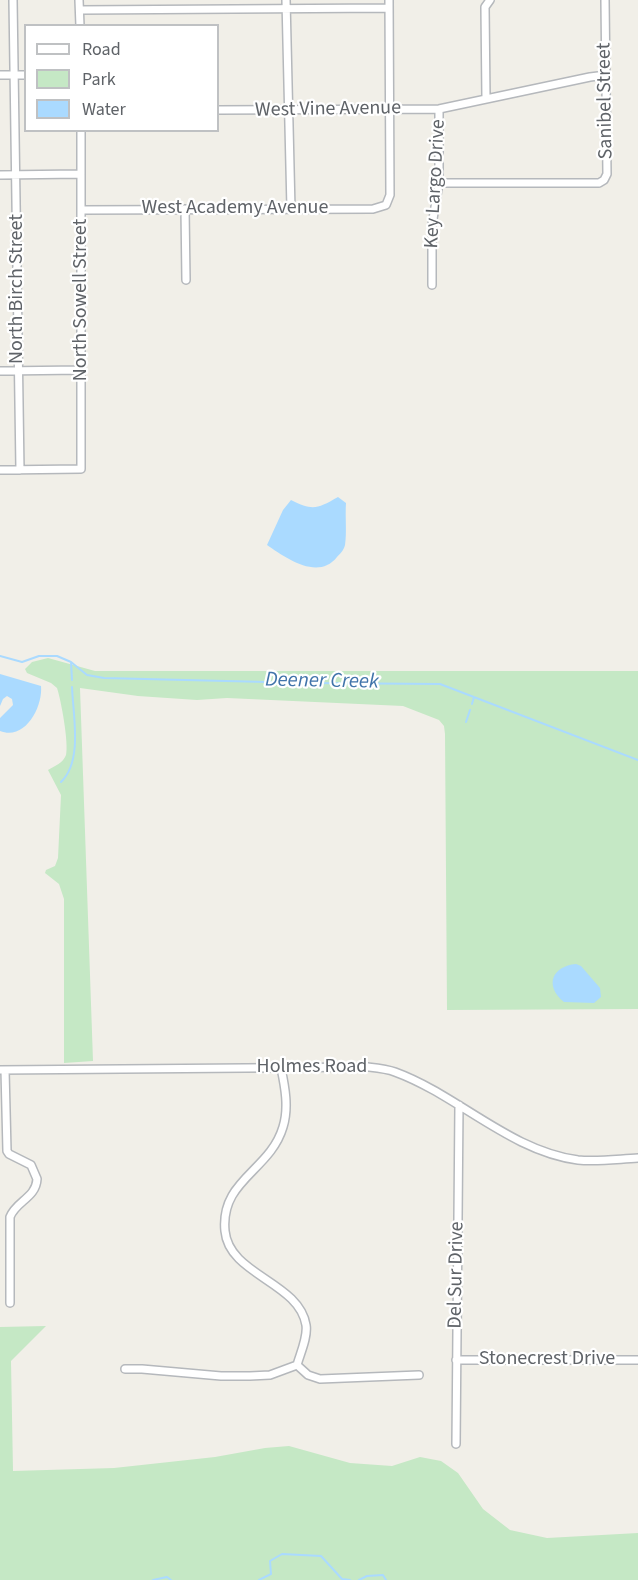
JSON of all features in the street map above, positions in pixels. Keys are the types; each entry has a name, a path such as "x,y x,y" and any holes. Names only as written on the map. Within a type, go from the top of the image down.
{"street":[{"name":"North Birch Street","path":"13,0 20,470"},
{"path":"79,0 80,24"},
{"path":"181,0 181,9"},
{"path":"286,0 291,209"},
{"path":"486,99 485,7 490,0"},
{"name":"Sanibel Street","path":"439,183 599,183 604,180 607,174 605,0"},
{"path":"80,10 286,9 389,4 390,110"},
{"path":"0,75 24,75"},
{"name":"Key Largo Drive","path":"432,285 432,225 439,183 439,109 606,75"},
{"name":"West Vine Avenue","path":"219,110 439,109"},
{"name":"West Academy Avenue","path":"82,210 373,209 386,205 390,195 390,110"},
{"name":"North Sowell Street","path":"20,470 81,469 81,132"},
{"path":"0,175 81,174"},
{"path":"185,209 186,280"},
{"path":"0,371 82,370"},
{"path":"0,470 20,470"},
{"name":"Holmes Road","path":"3,1070 368,1066 394,1072 537,1148 555,1154 590,1160 638,1158"},
{"path":"281,1068 286,1105 283,1129 266,1157 228,1199 224,1226 230,1246 240,1259 288,1296 302,1313 306,1332 297,1365"},
{"path":"3,1070 7,1151 31,1165 37,1179 33,1193 10,1216 10,1304"},
{"name":"Del Sur Drive","path":"456,1444 459,1106"},
{"name":"Stonecrest Drive","path":"456,1360 638,1360"},
{"path":"125,1369 250,1376 270,1375 297,1365"},
{"path":"297,1365 308,1375 320,1379 419,1375"}],"green space":[{"path":"48,658 95,671 638,671 638,1009 447,1010 445,734 444,726 439,720 403,706 227,698 197,700 138,696 80,688 93,1061 64,1063 64,899 59,884 45,873 46,870 55,866 58,858 61,795 48,770 65,758 66,732 57,688 27,673 25,669 32,662"},
{"path":"46,1326 11,1361 13,1471 114,1468 289,1446 350,1463 392,1466 420,1457 441,1461 458,1473 483,1509 510,1530 547,1538 638,1533 638,1580 0,1580 0,1327"}],"water":[{"path":"338,497 346,503 345,545 341,553 329,564 321,567 302,565 267,545 283,510 291,500 305,506 315,507"},
{"path":"0,674 41,686 39,703 31,720 24,727 9,733 0,731 0,718 13,705 12,699 7,696 0,706"},
{"path":"576,964 581,966 600,988 601,997 594,1003 564,1002 554,990 553,983 556,973"}],"waterway":[{"name":"Deener Creek","path":"0,656 22,662 39,656 57,656 71,662 87,675 104,678 440,684 638,760"},
{"path":"71,662 72,680"},
{"path":"61,782 68,773 74,750 75,724 72,687"},
{"name":"Deener Creek","path":"472,704 474,697"},
{"path":"466,722 470,710"},
{"path":"259,1580 271,1574 270,1561 282,1554 321,1556 342,1579 350,1580"},
{"path":"359,1580 367,1576 383,1575 386,1580"},
{"path":"153,1580 167,1577 171,1580"}]}
